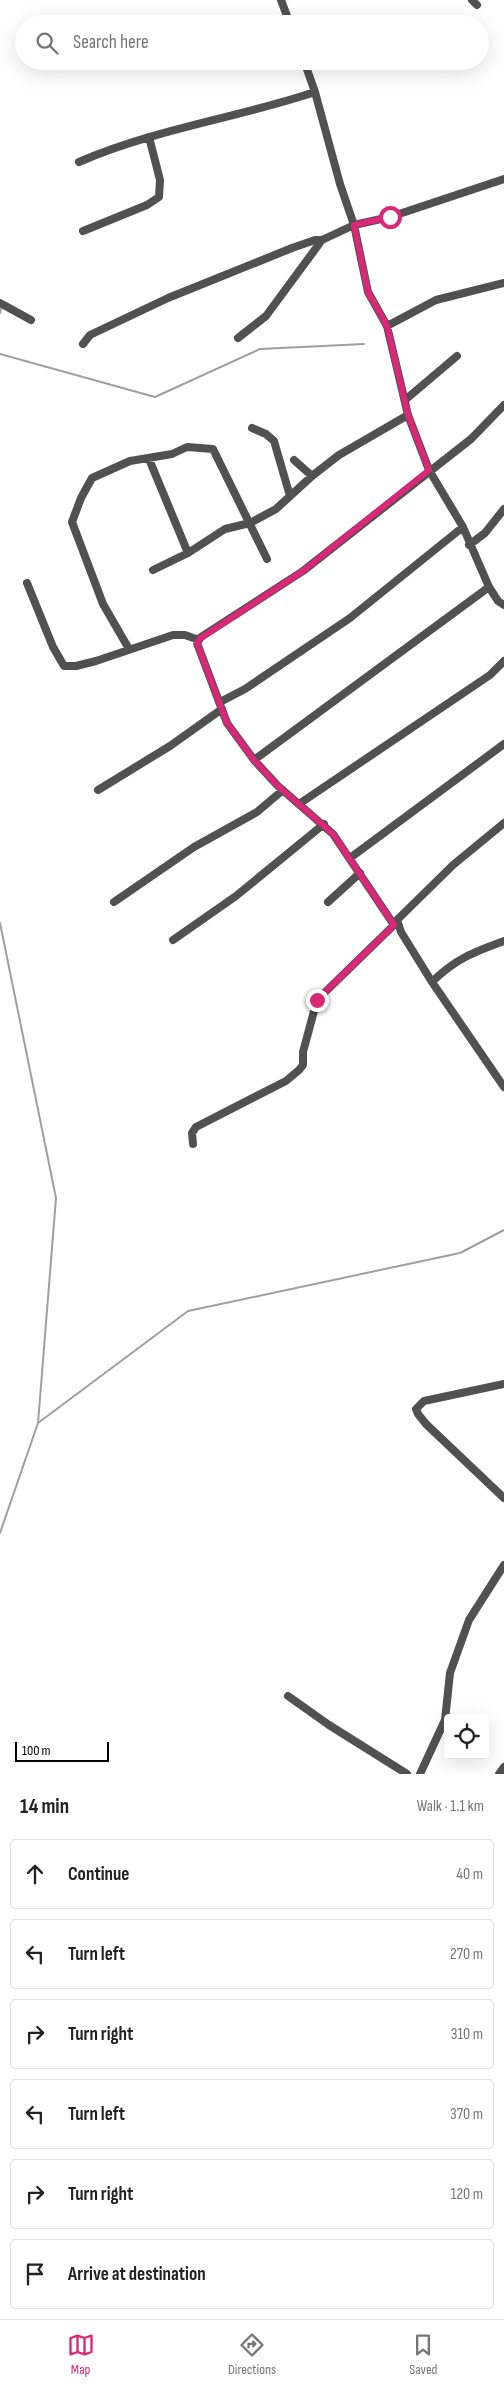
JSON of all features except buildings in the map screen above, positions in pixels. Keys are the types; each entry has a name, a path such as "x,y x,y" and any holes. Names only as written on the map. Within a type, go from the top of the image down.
{"street":[{"path":"281,0 287,15"},
{"path":"307,70 316,92 340,184 354,225 368,292 387,326 408,415 429,470 462,527 489,587 498,601 504,605"},
{"path":"80,162 149,137 268,107 316,92"},
{"path":"83,231 147,205 159,197 161,191 160,180 149,137"},
{"path":"83,344 90,334 168,298 292,248 322,240 354,225 390,217 504,179"},
{"path":"238,338 266,316 322,240"},
{"path":"387,326 436,300 504,283"},
{"path":"0,302 31,320"},
{"path":"405,400 457,356"},
{"path":"504,405 471,439 429,470 303,571 199,640 197,646 227,723 254,760 283,790 324,824 350,858 504,1087"},
{"path":"153,570 188,553 226,529 250,523 276,509 312,476 340,455 408,415"},
{"path":"252,428 266,434 274,441 290,496"},
{"path":"129,649 103,604 72,522 81,498 92,478 130,460 149,459 172,454 187,447 213,449 267,559"},
{"path":"149,459 188,553"},
{"path":"294,460 312,476"},
{"path":"469,544 485,533 504,509"},
{"path":"98,790 170,746 221,705 350,618 462,527"},
{"path":"27,583 53,647 64,666 76,666 96,661 172,635 185,635 199,640"},
{"path":"254,760 489,587"},
{"path":"300,804 490,675 504,661"},
{"path":"350,858 504,744"},
{"path":"114,902 194,847 257,812 283,790"},
{"path":"193,1144 192,1133 196,1128 286,1081 299,1070 303,1064 303,1052 317,1000 396,925 399,917 453,865 504,823"},
{"path":"173,940 236,896 324,824"},
{"path":"328,902 360,874"},
{"path":"432,982 448,966 460,959 504,941"},
{"path":"504,1384 424,1400 416,1409 426,1424 504,1498"},
{"path":"420,1774 445,1720 450,1673 470,1620 504,1566"},
{"path":"288,1696 329,1725 407,1774"},
{"path":"499,1774 504,1767"}],"waterway":[{"path":"0,313 1,309"},
{"path":"0,354 155,397 260,349 364,344"},
{"path":"0,923 56,1198 38,1423 0,1533"},
{"path":"38,1423 188,1311 460,1253 504,1230"}],"route":[{"path":"317,1000 322,993 394,925 333,834 324,824 278,786 254,760 227,723 197,643 201,638 234,615 303,571 429,470 408,415 387,326 368,292 354,225 390,217"}]}
